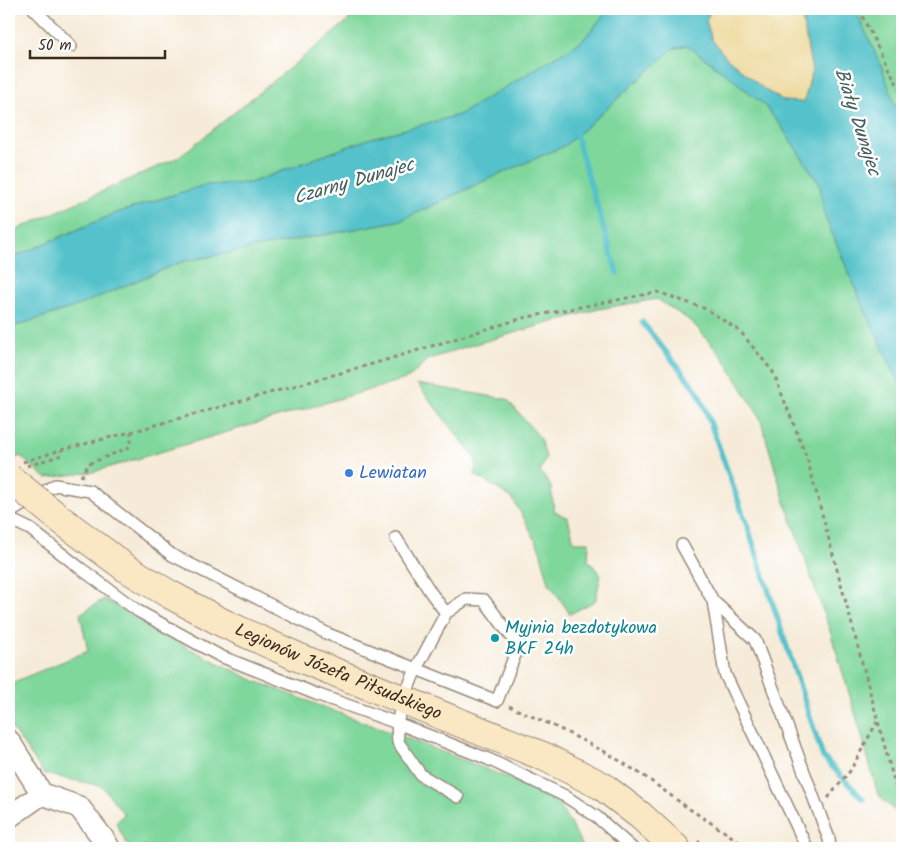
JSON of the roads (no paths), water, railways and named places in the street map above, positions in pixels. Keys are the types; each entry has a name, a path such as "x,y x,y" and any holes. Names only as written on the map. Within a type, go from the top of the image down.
{"street":[{"name":"Legionów Józefa Piłsudskiego","path":"16,470 60,519 126,568 186,604 291,654 400,712 544,758 602,786 642,816 676,848"},
{"path":"9,741 42,794 79,807 109,848"},
{"path":"9,817 42,794"}],"lane":[{"path":"34,9 71,46"},
{"path":"9,513 55,485 90,491 172,555 328,634 416,669 497,701 515,655 514,640 484,600 466,599 446,613 416,669 400,712 398,742 421,775 458,797"},
{"path":"9,519 30,528 138,611 220,656 316,694 400,712 488,759 565,796 597,817 632,848"},
{"path":"396,538 431,594 446,613"},
{"path":"682,545 713,602 725,674 807,848"},
{"path":"713,602 755,640 830,840 830,848"}],"water":[{"path":"609,9 711,9 706,21 712,40 726,57 765,90 784,101 804,102 812,71 800,9 855,9 882,68 902,125 902,389 861,302 825,216 820,185 781,126 764,105 687,45 673,49 564,146 402,220 181,262 77,306 9,328 9,259 114,214 163,198 205,185 250,183 368,139 459,115 582,41"}],"waterway":[{"path":"574,129 617,273"},
{"path":"642,322 698,392 749,531 823,757 863,799"}],"place":[{"name":"Lewiatan","path":"349,473"},
{"name":"Myjnia bezdotykowa BKF 24h","path":"495,638"}],"water label":[{"name":"Biały Dunajec","path":"857,122"},
{"name":"Czarny Dunajec","path":"354,182"}]}
